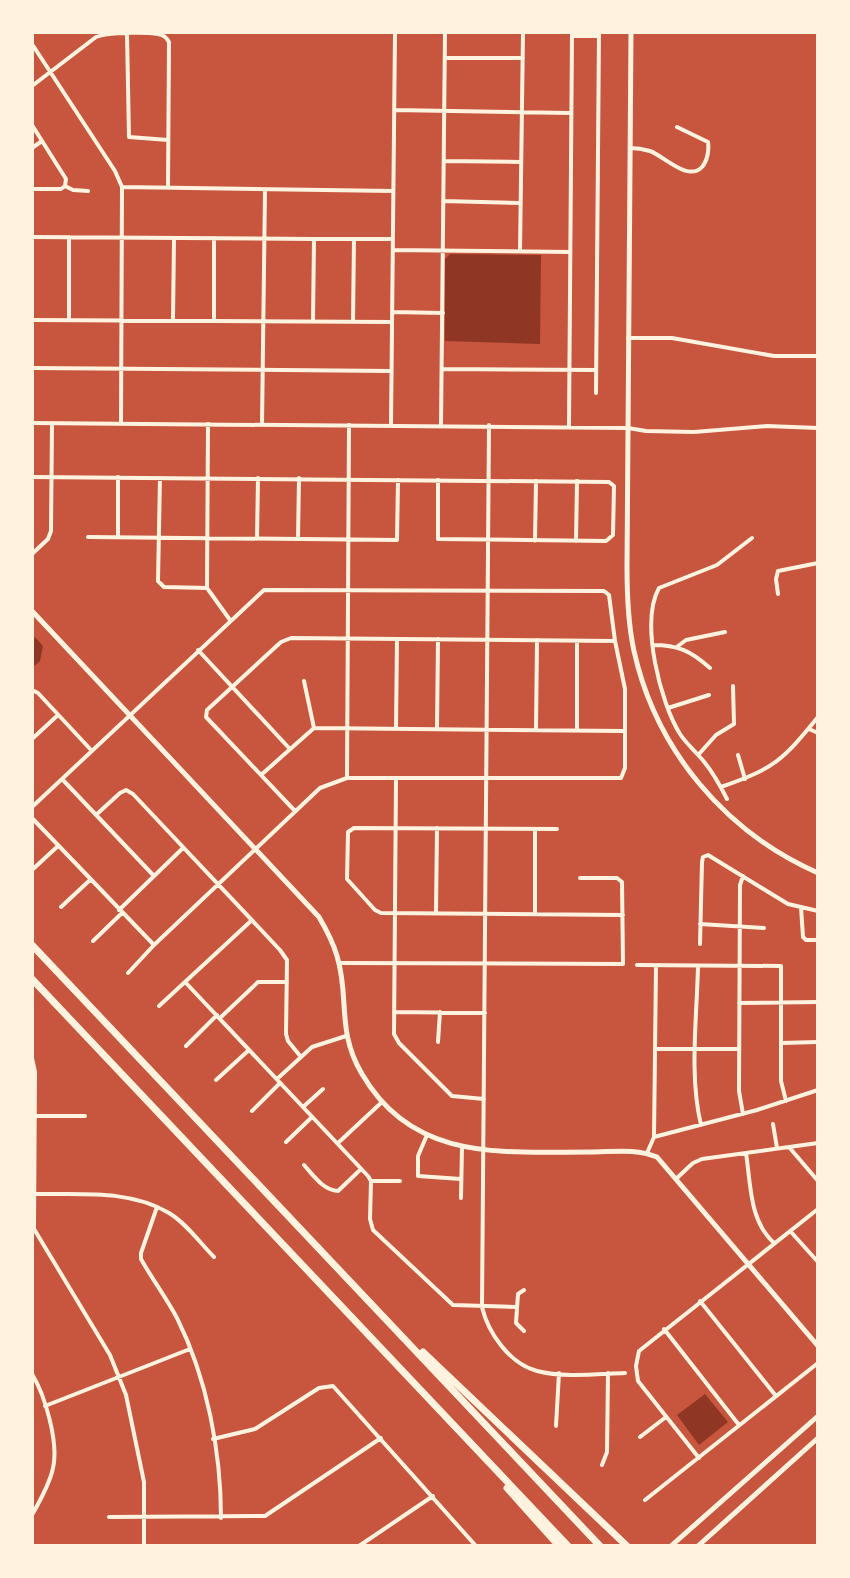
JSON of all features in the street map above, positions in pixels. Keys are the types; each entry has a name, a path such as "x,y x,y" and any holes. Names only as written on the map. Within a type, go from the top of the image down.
{"highway":[{"path":"32,945 600,1546"},
{"path":"32,979 568,1546"},
{"path":"397,1330 627,1546"},
{"path":"477,1450 520,1505 559,1546"}],"street":[{"path":"391,425 395,32"},
{"path":"441,426 445,32"},
{"path":"520,251 523,32"},
{"path":"631,32 628,614 634,651 656,715 680,758 717,804 766,844 818,873"},
{"path":"127,34 129,137 168,140"},
{"path":"32,86 96,37 161,34 169,42 168,188"},
{"path":"569,426 572,34 599,34 596,393"},
{"path":"32,44 115,171 122,187 121,424"},
{"path":"445,58 523,58"},
{"path":"394,110 571,113"},
{"path":"32,125 66,179 65,186"},
{"path":"630,148 651,151 684,170 694,172 701,169 708,142 677,127"},
{"path":"32,148 42,141"},
{"path":"444,161 521,162"},
{"path":"32,189 61,189 65,186"},
{"path":"65,186 88,191"},
{"path":"122,187 393,191"},
{"path":"262,425 265,190"},
{"path":"443,201 521,203"},
{"path":"32,237 393,239"},
{"path":"69,237 69,320"},
{"path":"173,321 174,238"},
{"path":"214,238 214,321"},
{"path":"313,322 314,239"},
{"path":"353,322 354,239"},
{"path":"393,250 570,252"},
{"path":"392,312 443,313"},
{"path":"32,320 392,322"},
{"path":"628,338 672,338 774,356 818,356"},
{"path":"32,368 391,371"},
{"path":"442,369 597,370"},
{"path":"32,423 569,426 694,432 767,426 818,428"},
{"path":"33,550 48,539 51,531 52,423"},
{"path":"208,424 207,588 230,620"},
{"path":"347,778 349,425"},
{"path":"489,425 482,1307 488,1329 515,1357 535,1371 625,1373"},
{"path":"32,477 577,481 613,484 613,535 606,541 438,539 438,480"},
{"path":"118,477 118,537"},
{"path":"160,478 159,584 164,587 207,588"},
{"path":"257,539 258,478"},
{"path":"298,539 299,478"},
{"path":"88,537 397,540 398,480"},
{"path":"535,541 536,481"},
{"path":"576,541 577,481"},
{"path":"727,799 699,755 689,748 679,733 668,708 657,675 653,645 655,600 659,588 717,565 752,538"},
{"path":"778,594 778,571 818,563"},
{"path":"32,807 264,590 604,591 610,599 625,689 623,777 616,780 347,778 320,788 128,973"},
{"path":"32,611 319,917 339,963 346,1036 355,1062 382,1102 403,1121 427,1135 462,1147 484,1151 647,1153 661,1160 818,1346"},
{"path":"678,646 686,640 725,632"},
{"path":"295,811 206,717 207,710 277,644 285,640 348,638 615,641"},
{"path":"396,729 397,639"},
{"path":"437,729 438,639"},
{"path":"536,730 537,640"},
{"path":"577,641 577,731"},
{"path":"653,645 678,646 700,658 710,668"},
{"path":"198,650 290,748"},
{"path":"304,681 314,728"},
{"path":"699,755 716,735 734,724 733,686"},
{"path":"32,690 92,751"},
{"path":"668,708 709,695"},
{"path":"32,739 58,715"},
{"path":"721,787 769,768 784,757 818,717"},
{"path":"261,775 314,728 625,731"},
{"path":"809,729 818,733"},
{"path":"738,755 745,779"},
{"path":"396,778 394,1034 451,1095 484,1099"},
{"path":"62,779 154,876"},
{"path":"97,814 120,793 130,792 286,957 286,1034 301,1057"},
{"path":"32,818 154,945"},
{"path":"436,914 437,828"},
{"path":"535,829 535,914"},
{"path":"557,829 349,830 348,882 375,910 395,914 623,915"},
{"path":"32,870 58,846"},
{"path":"93,941 183,848"},
{"path":"700,944 703,857 708,855 788,904 818,911"},
{"path":"743,876 740,885 739,967 739,1091 743,1114"},
{"path":"339,963 623,964 623,885 620,880 580,878"},
{"path":"61,907 90,880"},
{"path":"801,907 803,937 818,940"},
{"path":"159,1006 252,920"},
{"path":"700,924 764,928"},
{"path":"637,965 781,966 781,1081 786,1101"},
{"path":"647,1153 654,1137 656,966"},
{"path":"698,966 697,1108 701,1125"},
{"path":"186,1046 258,982 287,982"},
{"path":"186,983 371,1181 370,1219 373,1230 450,1303 516,1307"},
{"path":"739,1003 818,1002"},
{"path":"394,1012 485,1013"},
{"path":"438,1042 440,1012"},
{"path":"252,1111 301,1057 317,1045 346,1036"},
{"path":"781,1043 818,1042"},
{"path":"655,1049 739,1049"},
{"path":"216,1080 249,1050"},
{"path":"32,1058 35,1072 35,1233 106,1347 119,1377 128,1403 143,1476 144,1546"},
{"path":"303,1107 323,1089"},
{"path":"654,1137 743,1114 818,1090"},
{"path":"338,1143 382,1102"},
{"path":"33,1116 85,1116"},
{"path":"286,1142 312,1117"},
{"path":"773,1124 777,1148"},
{"path":"427,1135 418,1156 417,1175 422,1178 461,1179"},
{"path":"677,1178 698,1160 818,1143"},
{"path":"461,1198 462,1147"},
{"path":"789,1147 818,1181"},
{"path":"746,1153 755,1216 775,1243"},
{"path":"304,1165 325,1187 335,1191 361,1169"},
{"path":"371,1181 400,1181"},
{"path":"33,1194 123,1196 157,1207 174,1216 214,1257"},
{"path":"157,1207 141,1259 176,1316 200,1376 220,1475 221,1518"},
{"path":"699,1458 638,1381 639,1351 818,1209"},
{"path":"791,1232 818,1262"},
{"path":"524,1290 518,1294 516,1307 516,1323 524,1331"},
{"path":"700,1301 776,1397"},
{"path":"664,1329 739,1426"},
{"path":"45,1406 190,1349"},
{"path":"645,1500 818,1363"},
{"path":"556,1426 559,1373"},
{"path":"602,1465 607,1452 608,1373"},
{"path":"32,1374 51,1429 54,1466 32,1515"},
{"path":"213,1439 255,1429 319,1388 329,1385 381,1438 476,1546"},
{"path":"672,1545 818,1416"},
{"path":"640,1437 666,1417"},
{"path":"109,1517 260,1517 269,1514 381,1438"},
{"path":"698,1546 818,1438"},
{"path":"359,1546 433,1496"}],"shaded area":[{"path":"450,254 541,255 540,344 445,341 445,259"},
{"path":"32,634 43,646 40,661 32,668"},
{"path":"705,1394 728,1422 699,1445 677,1415"}]}
